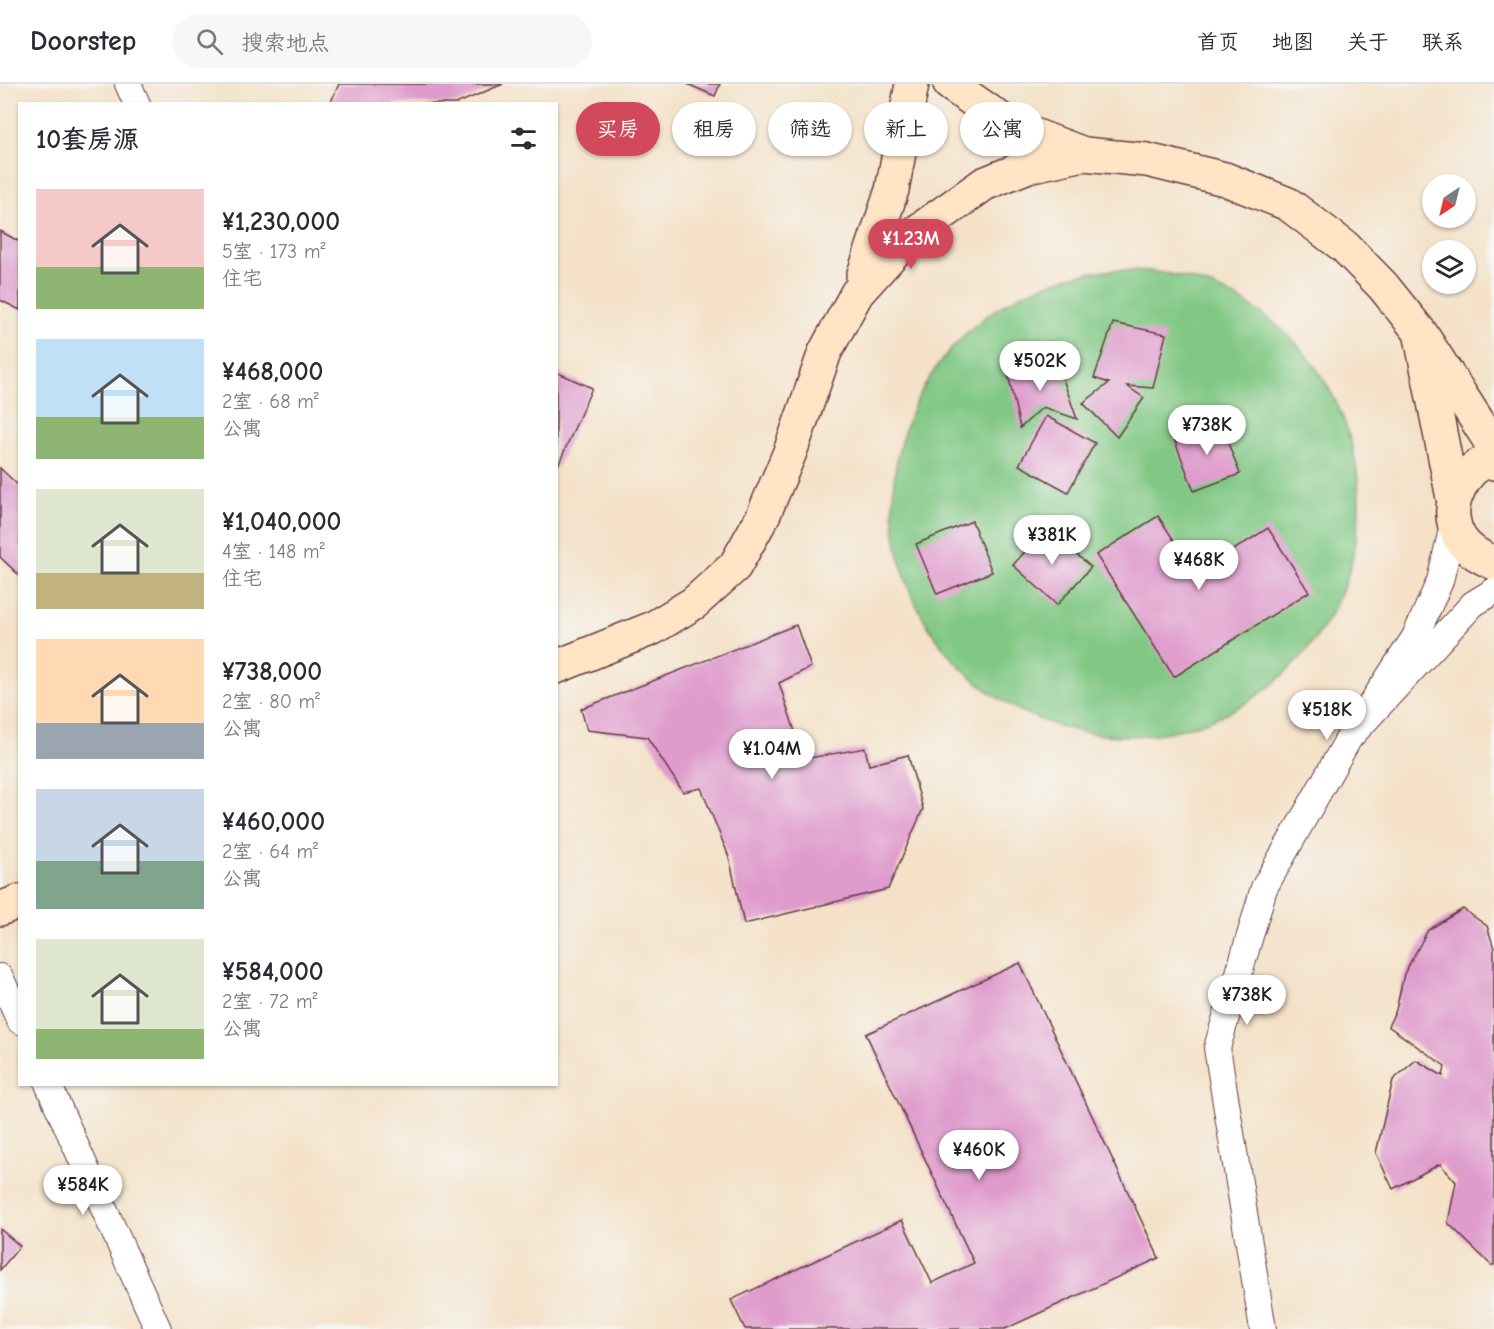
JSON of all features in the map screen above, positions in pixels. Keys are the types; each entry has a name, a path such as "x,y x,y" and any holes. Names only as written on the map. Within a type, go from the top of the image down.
{"main road":[{"path":"558,666 653,628 694,603 735,566 763,516 790,452 825,352 857,293 892,190 912,84"},
{"path":"950,84 1010,126 1084,154 1147,160 1225,179 1288,204 1345,247 1383,286 1420,332 1494,447"},
{"path":"857,293 904,241 984,184 1028,166 1084,154"},
{"path":"1420,332 1460,539 1471,550 1494,563"},
{"path":"1454,512 1462,484 1472,469 1486,461 1494,462"},
{"path":"0,909 18,902"}],"street":[{"path":"128,84 136,102"},
{"path":"1263,1329 1218,1048 1264,888 1349,738 1415,637 1440,581 1454,512"},
{"path":"1349,738 1473,604 1494,591"},
{"path":"0,977 18,1017"},
{"path":"49,1086 158,1329"}],"green space":[{"path":"1126,270 1171,275 1215,288 1255,309 1291,338 1320,374 1341,414 1354,458 1359,503 1354,548 1341,592 1320,632 1291,668 1255,697 1215,718 1171,731 1126,736 1081,731 1037,718 997,697 961,668 932,632 911,592 898,548 893,503 898,458 911,414 932,374 961,338 997,309 1037,288 1081,275"}],"building":[{"path":"339,84 503,84 461,102 331,102"},
{"path":"687,84 720,84 715,96"},
{"path":"0,231 18,241 18,309 0,300"},
{"path":"1113,323 1166,334 1153,388 1127,386 1144,398 1117,437 1083,403 1109,383 1094,378"},
{"path":"1057,362 1077,419 1043,407 1020,428 1008,374"},
{"path":"558,373 592,388 558,465"},
{"path":"1046,416 1095,443 1068,492 1019,465"},
{"path":"1220,422 1240,474 1194,491 1174,439"},
{"path":"0,468 18,485 18,574 0,557"},
{"path":"1158,516 1196,574 1268,528 1309,592 1174,677 1096,555"},
{"path":"972,521 992,572 937,594 916,544"},
{"path":"1046,528 1091,567 1057,605 1013,565"},
{"path":"796,625 811,667 779,683 804,759 865,748 869,765 908,755 923,809 888,889 744,924 729,857 701,788 683,792 647,737 587,730 581,709"},
{"path":"1463,909 1487,926 1494,948 1494,1265 1491,1265 1448,1223 1456,1182 1440,1164 1393,1189 1376,1153 1393,1080 1416,1060 1443,1076 1445,1066 1388,1026 1396,1010 1404,974 1428,930"},
{"path":"1020,963 1159,1258 1005,1329 745,1329 731,1300 902,1220 932,1283 974,1263 866,1034"},
{"path":"0,1229 20,1246 0,1270"}]}
